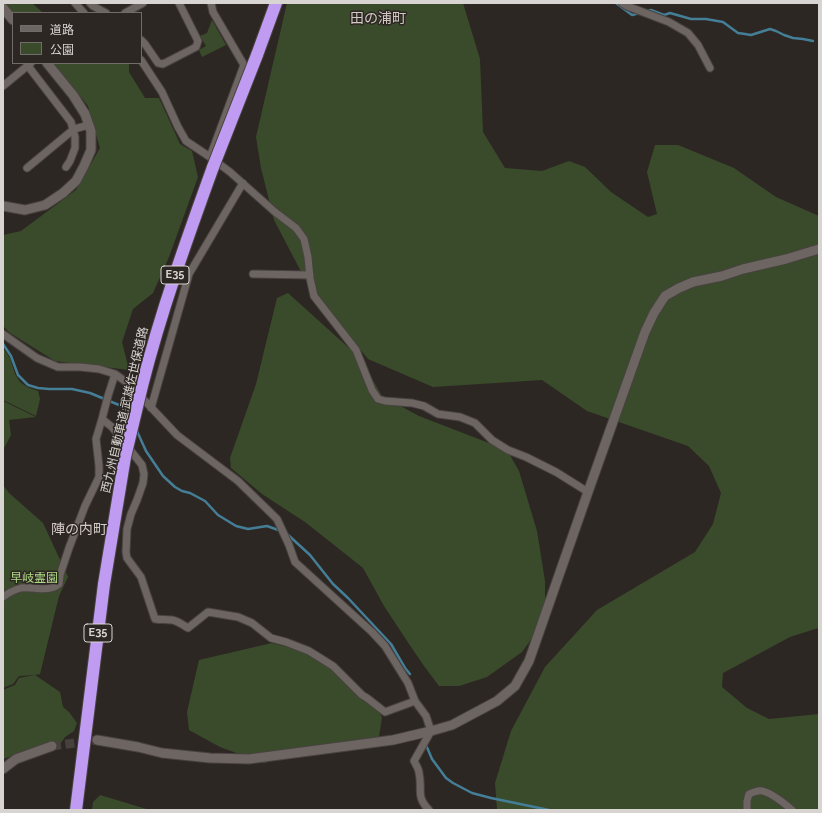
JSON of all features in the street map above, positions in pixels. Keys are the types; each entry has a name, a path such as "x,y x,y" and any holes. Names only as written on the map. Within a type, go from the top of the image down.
{"highway":[{"name":"西九州自動車道;武雄佐世保道路","path":"256,55 272,3"},
{"name":"西九州自動車道;武雄佐世保道路","path":"76,810 104,584 125,457 142,386 174,276 212,162 276,3"}],"street":[{"path":"75,3 83,12"},
{"path":"90,3 104,12"},
{"path":"127,12 143,3"},
{"path":"142,41 158,63 163,64 196,47 198,41 179,3"},
{"path":"211,3 213,12 244,65 212,162"},
{"path":"622,3 669,22 688,33 698,45 710,68"},
{"path":"3,8 12,19"},
{"path":"142,62 162,92 186,141 212,162 243,183 296,228 304,239 314,296 356,350 372,390 378,399 385,401 412,402 424,406 438,414 460,417 475,423 492,440 508,450 526,456 556,472 588,492"},
{"path":"3,86 29,64 71,122 74,129 75,148 66,167"},
{"path":"3,206 25,210 45,205 63,193 76,181 91,150 91,131 85,114 73,95 48,64"},
{"path":"27,168 74,129 89,125"},
{"path":"151,408 189,274 243,183"},
{"path":"97,740 162,753 210,758 249,759 393,740 452,725 497,701 515,686 529,661 645,332 654,313 665,296 693,282 722,276 819,249"},
{"path":"253,274 310,275"},
{"path":"3,334 37,358 58,367 99,369 115,374 129,384 177,435 238,482 277,519 295,562 372,632 385,646 408,683 415,701 426,716 431,731 414,761 419,772 420,797 424,805 429,810"},
{"path":"3,597 21,588 50,588 59,584 60,575 69,548 85,506 99,477 96,439 115,374"},
{"path":"102,419 112,426 142,465 144,474 143,483 130,514 126,529 126,552 127,558 141,577 155,619 173,620 188,628 208,612 238,617 252,623 271,638 286,642 320,657 332,666 362,695 385,712 415,701"},
{"path":"3,761 16,759 52,746"},
{"path":"3,770 16,759"},
{"path":"747,810 749,794 759,790 771,794 784,802 792,810"}],"green space":[{"path":"5,3 32,3 42,12 12,12"},
{"path":"287,3 463,3 480,59 483,132 505,168 542,171 569,161 585,167 611,192 648,217 657,214 647,172 655,145 678,145 734,168 776,197 819,216 819,628 790,637 723,673 722,687 747,708 769,719 819,714 819,810 497,809 495,783 511,731 545,667 597,610 695,552 713,524 721,493 709,466 688,446 587,411 542,380 433,387 368,359 307,283 274,220 261,168 256,137"},
{"path":"212,20 226,45 202,57 199,50 206,46 200,36 207,33"},
{"path":"54,64 129,64 129,72 145,98 159,98 180,144 192,151 198,177 169,257 153,293 133,309 122,342 129,370 55,361 10,333 3,326 3,235 21,231 76,190 100,148 88,106"},
{"path":"288,293 360,358 382,396 419,416 507,450 519,471 537,531 545,581 545,605 541,626 522,652 487,677 459,686 439,686 384,606 363,568 305,522 262,494 231,468 230,458 256,384 277,298"},
{"path":"3,348 10,358 15,374 20,382 27,387 38,391 40,399 36,416 3,400"},
{"path":"3,401 36,417 9,420 11,435 4,448 3,448"},
{"name":"早岐霊園","path":"3,485 9,493 43,523 68,577 59,596 40,674 19,676 13,684 3,688"},
{"path":"272,643 311,653 324,662 375,706 382,717 379,737 264,763 220,747 189,730 187,712 199,660"},
{"path":"35,675 60,692 63,707 69,712 77,723 74,731 65,737 61,743 48,743 3,759 3,690 15,685 19,678"},
{"path":"100,795 150,810 92,810 93,802"}],"waterway":[{"path":"616,3 632,15 640,13"},
{"path":"646,11 651,10 664,15 670,13 691,19 706,19 723,22 738,33 751,35 770,29 793,38 813,41"},
{"path":"3,344 11,356 18,375 28,385 38,388 72,389 90,393 119,405 127,411 130,417"},
{"path":"136,429 146,451 163,476 175,487 205,501 218,515 236,526 248,529 267,526 281,531"},
{"path":"286,533 310,555 333,584 391,644 410,674"},
{"path":"426,745 432,759 446,778 453,783 472,793 549,810"}],"tunnel":[{"path":"52,746 97,740"}],"district":[{"name":"田の浦町","path":"378,19"},
{"name":"陣の内町","path":"79,530"}]}
